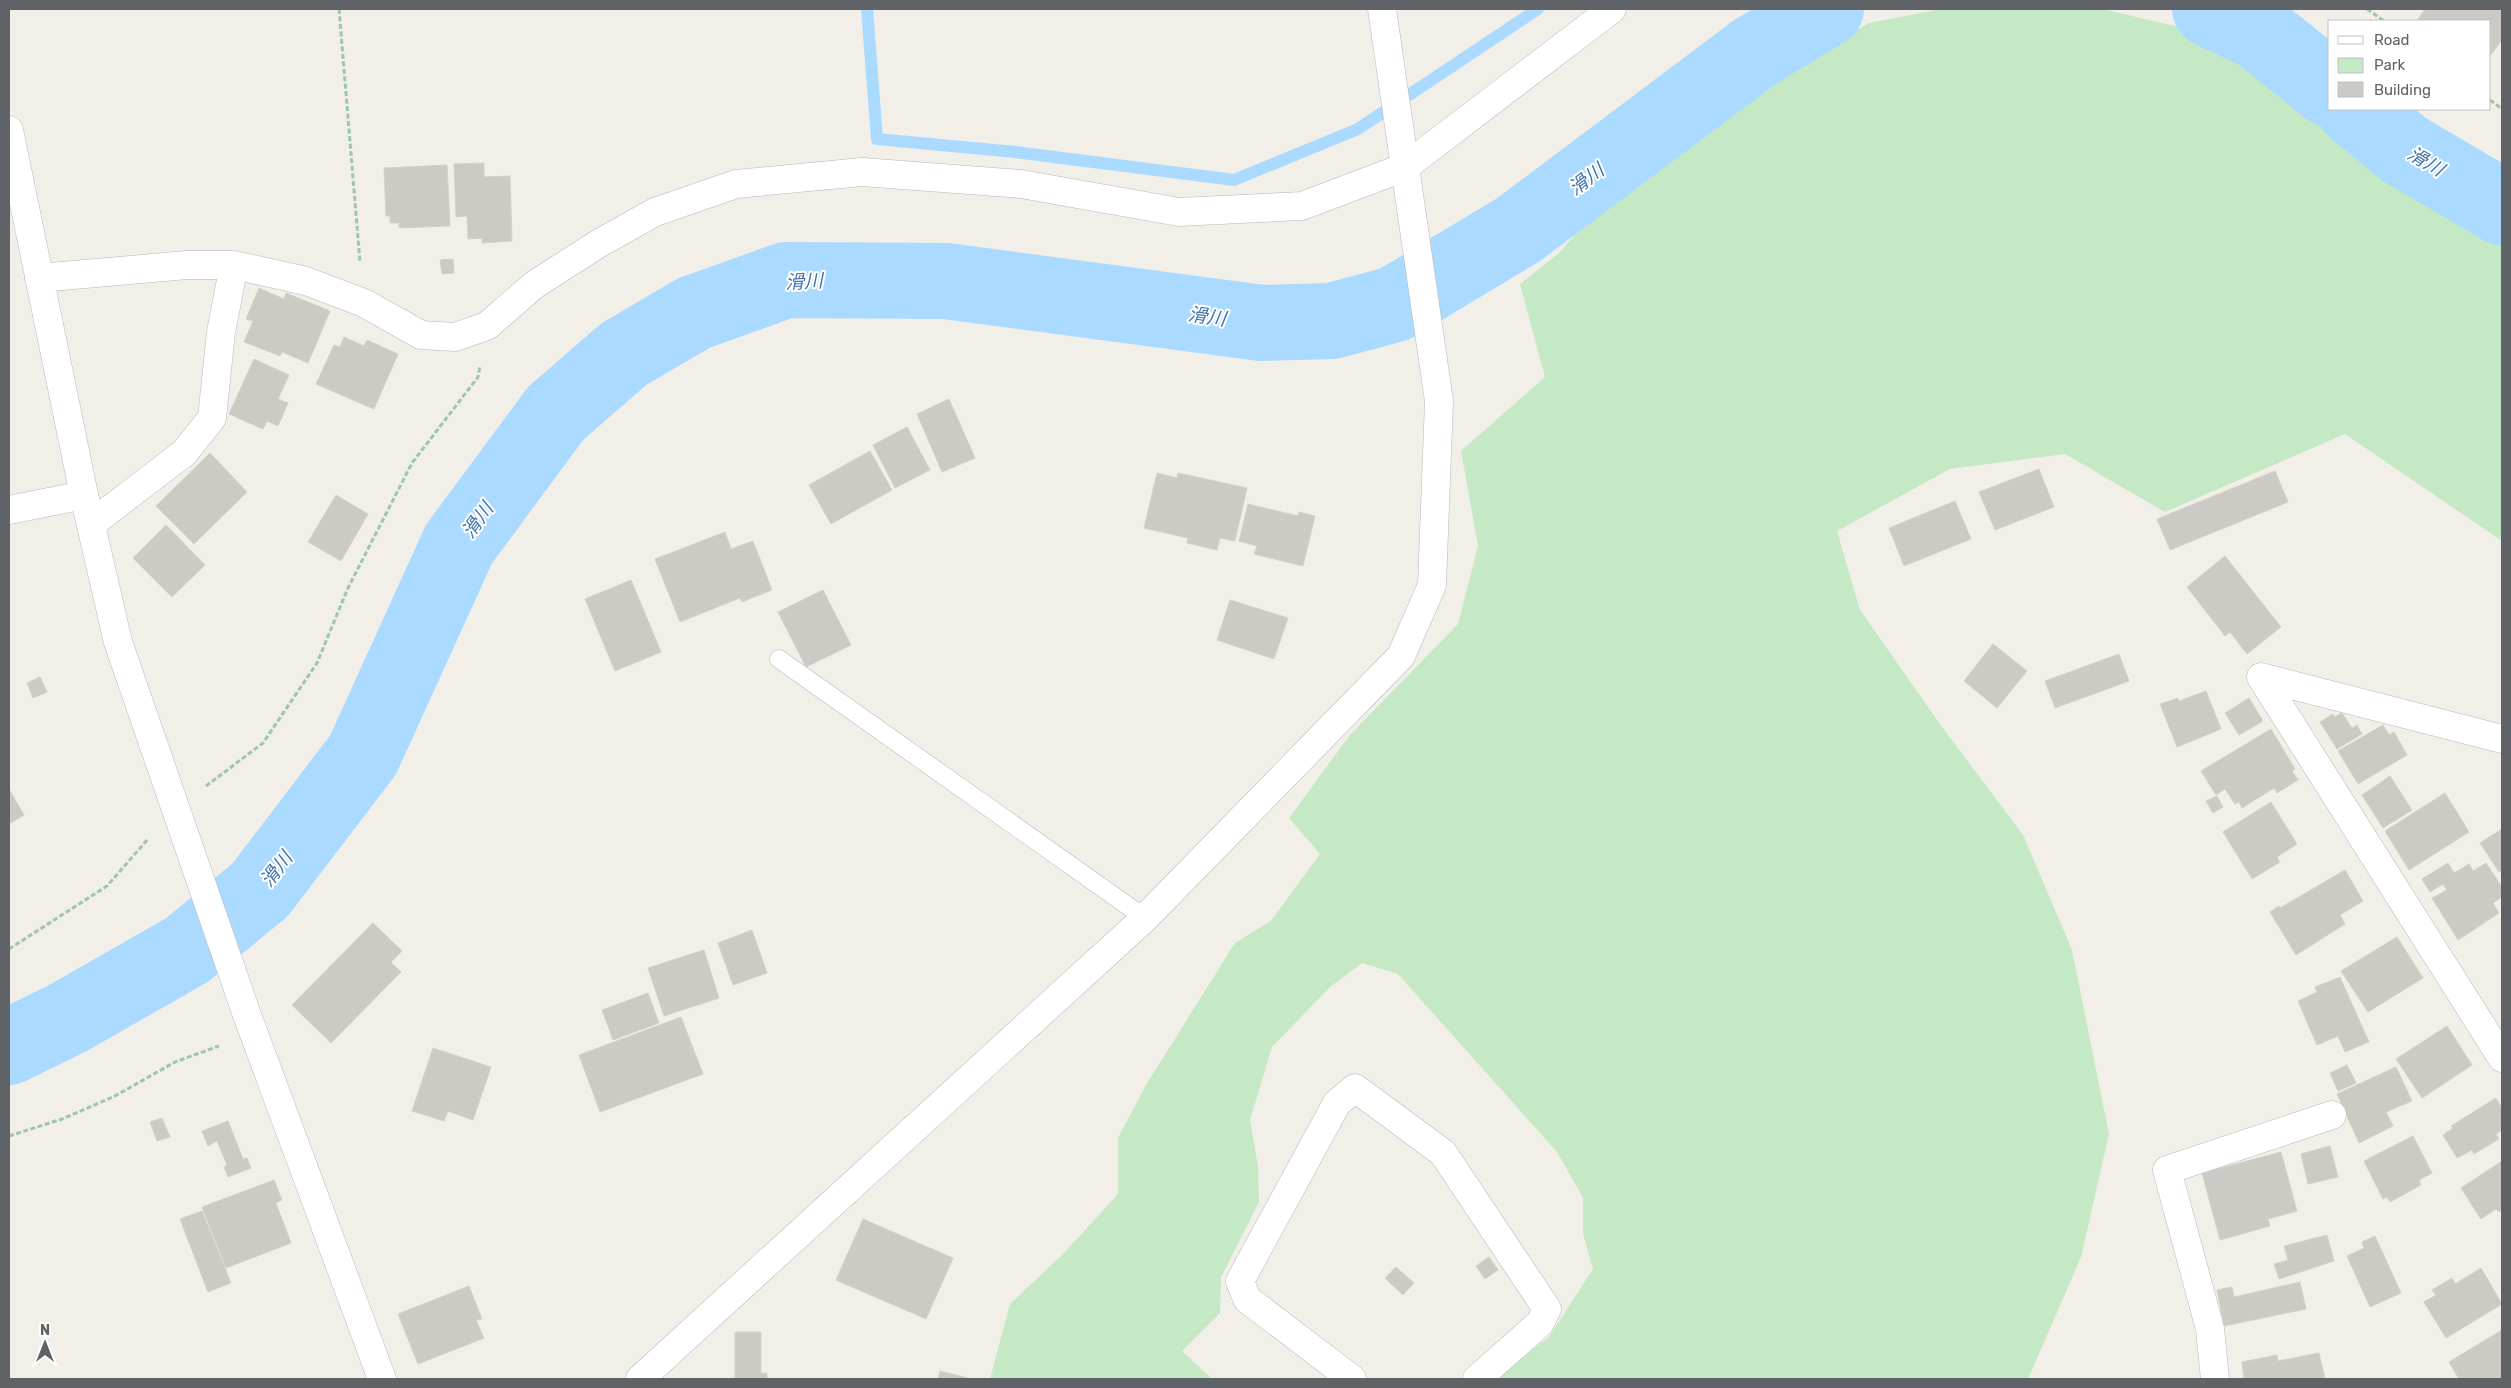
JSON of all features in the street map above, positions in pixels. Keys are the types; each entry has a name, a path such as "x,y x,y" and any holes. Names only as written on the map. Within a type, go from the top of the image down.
{"street":[{"path":"640,1379 1145,918 1401,656 1432,586 1439,401 1382,9"},
{"path":"39,278 187,265 234,265 306,281 364,303 421,335 455,337 487,326 534,285 598,244 655,212 736,184 862,172 1021,184 1179,212 1302,206 1407,179 1612,9"},
{"path":"9,130 90,524 118,642 183,835 250,1024 382,1379"},
{"path":"90,524 184,453 212,418 221,332 234,265"},
{"path":"9,510 84,495"},
{"path":"2502,739 2261,677 2502,1058"},
{"path":"1352,1379 1247,1299 1240,1281 1337,1103 1355,1088 1443,1153 1547,1309 1540,1323 1477,1379"},
{"path":"2215,1379 2210,1329 2167,1170 2332,1115"}],"lane":[{"path":"779,659 1145,918"}],"path":[{"path":"340,9 364,303"},
{"path":"2367,9 2383,20"},
{"path":"2491,101 2502,109"},
{"path":"9,949 107,886 175,809 263,743 317,663 348,588 412,463 478,377 487,326"},
{"path":"9,1136 62,1118 115,1096 175,1062 250,1024"}],"green space":[{"path":"1941,9 2102,9 2205,33 2315,101 2393,172 2502,232 2502,541 2345,434 2165,512 2065,454 1950,469 1837,531 1860,610 1942,727 2023,835 2072,950 2109,1134 2081,1257 2028,1379 1492,1379 1549,1337 1593,1269 1583,1234 1583,1198 1557,1152 1398,974 1362,963 1330,987 1272,1047 1250,1120 1258,1167 1259,1202 1221,1277 1220,1313 1182,1351 1212,1379 990,1379 1010,1304 1063,1254 1118,1194 1118,1138 1146,1085 1235,943 1271,921 1320,854 1289,818 1350,735 1458,624 1478,546 1461,451 1545,377 1520,284 1559,253 1631,169 1744,94 1869,23"}],"building":[{"path":"2425,9 2502,9 2502,40 2491,55 2491,20 2418,20"},
{"path":"484,163 484,177 510,176 512,241 482,243 482,238 468,239 467,216 456,217 454,164"},
{"path":"447,165 450,226 399,228 399,223 390,223 390,216 386,216 384,168"},
{"path":"453,259 454,273 442,274 440,260"},
{"path":"259,288 284,299 286,293 330,311 308,363 282,352 280,356 244,342 253,321 246,319"},
{"path":"344,337 364,346 367,340 398,354 374,409 316,384 334,345 340,347"},
{"path":"254,359 289,375 278,399 288,403 278,426 267,421 263,429 229,414"},
{"path":"949,399 975,458 942,472 917,414"},
{"path":"907,427 930,470 895,488 873,445"},
{"path":"870,451 892,490 831,524 809,485"},
{"path":"210,453 247,492 194,544 156,506"},
{"path":"2039,469 2054,507 1995,530 1979,492"},
{"path":"2275,471 2288,502 2170,550 2157,519"},
{"path":"1157,473 1177,478 1178,473 1247,488 1235,541 1220,538 1217,550 1187,543 1188,538 1144,528"},
{"path":"336,495 368,514 341,561 308,542"},
{"path":"1955,501 1971,539 1904,566 1889,528"},
{"path":"1248,504 1298,516 1299,512 1315,516 1303,566 1254,554 1257,546 1239,541"},
{"path":"166,525 205,565 172,597 133,558"},
{"path":"725,532 731,549 753,541 772,590 742,602 740,598 680,622 655,559"},
{"path":"2225,556 2281,627 2247,654 2230,632 2225,636 2187,587"},
{"path":"631,580 661,652 615,671 585,599"},
{"path":"823,590 851,645 806,667 778,612"},
{"path":"1230,600 1288,618 1274,659 1217,640"},
{"path":"1993,644 2027,671 1997,708 1964,681"},
{"path":"2119,654 2129,681 2055,708 2045,681"},
{"path":"40,677 47,692 33,698 27,683"},
{"path":"2206,691 2221,729 2177,747 2160,704 2178,698 2179,701"},
{"path":"2249,698 2263,721 2239,735 2225,713"},
{"path":"2342,713 2352,728 2357,725 2362,734 2337,749 2320,722 2333,714 2334,717"},
{"path":"2383,725 2389,735 2394,732 2407,755 2358,784 2338,751"},
{"path":"2271,729 2295,769 2292,771 2298,780 2277,793 2274,788 2242,808 2239,802 2235,804 2225,789 2216,795 2201,771"},
{"path":"2390,776 2412,810 2383,828 2362,795"},
{"path":"9,789 24,815 9,824"},
{"path":"2445,793 2469,832 2409,870 2385,831"},
{"path":"2217,796 2223,807 2213,813 2206,801"},
{"path":"2271,802 2297,844 2277,857 2280,862 2252,879 2223,832"},
{"path":"2502,829 2502,870 2499,872 2480,843"},
{"path":"2448,863 2454,873 2469,864 2473,871 2486,863 2502,887 2502,897 2493,903 2499,913 2458,940 2432,898 2447,890 2443,884 2430,892 2422,879"},
{"path":"2345,870 2363,901 2340,915 2345,924 2296,955 2270,912"},
{"path":"373,923 402,951 391,962 401,972 331,1043 292,1005"},
{"path":"752,930 767,973 733,985 718,943"},
{"path":"2397,937 2423,978 2368,1012 2341,971"},
{"path":"704,950 719,998 664,1016 648,968"},
{"path":"2340,977 2369,1042 2345,1052 2338,1036 2317,1045 2298,1001 2317,992 2315,987"},
{"path":"648,993 659,1023 613,1040 602,1010"},
{"path":"681,1017 703,1074 600,1112 579,1055"},
{"path":"2447,1026 2472,1065 2422,1098 2396,1059"},
{"path":"433,1048 491,1067 473,1120 448,1111 444,1121 412,1111"},
{"path":"2347,1065 2356,1083 2338,1091 2330,1073"},
{"path":"2396,1067 2412,1101 2386,1112 2393,1126 2359,1143 2337,1094"},
{"path":"2496,1098 2502,1108 2502,1130 2496,1134 2499,1139 2474,1154 2472,1150 2457,1158 2443,1135 2453,1128 2451,1126"},
{"path":"162,1118 170,1137 157,1141 150,1122"},
{"path":"228,1121 243,1159 247,1158 251,1168 228,1177 224,1167 227,1165 217,1141 208,1146 202,1131"},
{"path":"2413,1136 2432,1173 2419,1180 2421,1185 2390,1202 2387,1197 2383,1199 2364,1161"},
{"path":"2330,1146 2338,1177 2308,1184 2301,1154"},
{"path":"2281,1152 2297,1211 2268,1219 2270,1226 2220,1240 2202,1173"},
{"path":"2502,1161 2502,1210 2499,1212 2496,1209 2481,1219 2461,1188"},
{"path":"274,1180 282,1200 276,1203 291,1243 226,1268 202,1207"},
{"path":"202,1211 231,1283 208,1292 180,1219"},
{"path":"863,1219 953,1258 926,1319 836,1280"},
{"path":"2327,1235 2334,1261 2279,1279 2274,1264 2288,1260 2284,1246"},
{"path":"2375,1236 2401,1293 2370,1307 2347,1256 2364,1248 2362,1242"},
{"path":"1489,1257 1498,1270 1485,1279 1476,1266"},
{"path":"1396,1267 1414,1283 1403,1295 1385,1278"},
{"path":"2481,1268 2502,1304 2446,1338 2424,1302 2436,1295 2432,1290 2452,1278 2455,1284"},
{"path":"2300,1282 2306,1309 2224,1326 2217,1290 2232,1287 2234,1297"},
{"path":"469,1286 482,1319 476,1320 484,1338 418,1364 398,1314"},
{"path":"2502,1330 2502,1379 2459,1379 2449,1362"},
{"path":"735,1332 761,1332 761,1373 767,1373 767,1379 735,1379"},
{"path":"2319,1353 2325,1379 2244,1379 2242,1362 2277,1355 2278,1361"},
{"path":"940,1371 972,1379 938,1379"}],"waterway":[{"path":"867,9 877,139 1015,152 1234,180 1358,129 1538,9"},
{"name":"滑川","path":"9,1047 68,1018 187,950 260,890 363,755 459,544 556,413 624,354 694,313 786,280 946,281 1262,323 1332,321 1395,304 1518,230 1755,52 1826,9"},
{"name":"滑川","path":"2210,9 2259,32 2328,87"},
{"name":"滑川","path":"2356,110 2405,150 2502,207"}]}
